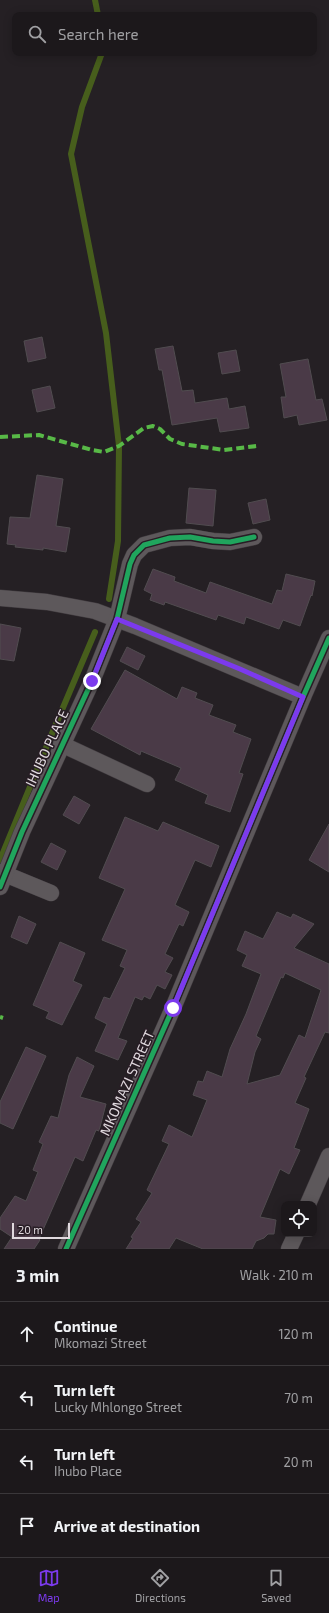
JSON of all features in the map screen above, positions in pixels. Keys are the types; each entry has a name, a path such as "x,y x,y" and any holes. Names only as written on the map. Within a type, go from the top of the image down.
{"street":[{"name":"IHUBO PLACE","path":"2,878 61,744 92,681 117,619 130,564 134,555 144,545 154,541 190,537 230,542 254,537"},
{"path":"0,598 47,602 95,611 240,669 303,697"},
{"name":"MKOMAZI STREET","path":"66,1249 173,1008 329,638"},
{"path":"61,744 147,784"},
{"path":"2,878 51,893"},
{"path":"309,1201 329,1156"},
{"path":"289,1249 295,1237"}],"building":[{"path":"42,337 46,358 28,362 24,341"},
{"path":"173,346 182,391 193,390 195,403 227,398 229,409 245,406 249,428 220,432 217,418 172,425 162,370 159,370 155,349"},
{"path":"236,350 240,371 222,374 218,353"},
{"path":"308,359 316,400 322,399 327,420 299,425 297,415 284,418 281,397 286,397 280,364"},
{"path":"50,386 55,408 37,412 32,390"},
{"path":"37,475 63,479 56,526 70,528 66,552 43,548 43,550 15,547 16,545 7,544 10,517 30,518"},
{"path":"189,488 216,490 213,526 186,523"},
{"path":"266,499 270,520 253,524 248,503"},
{"path":"153,569 175,577 174,581 206,593 210,582 272,604 277,590 282,591 286,574 315,581 312,596 311,595 300,626 283,620 279,629 246,617 244,624 218,615 216,620 165,602 164,605 150,600 152,594 144,590"},
{"path":"0,624 21,628 14,661 0,659"},
{"path":"127,647 145,656 138,670 120,661"},
{"path":"125,670 177,699 182,687 197,693 195,698 213,705 209,715 236,725 233,732 251,739 239,773 243,774 230,812 205,803 208,795 175,780 181,768 141,751 140,755 91,729"},
{"path":"74,796 90,805 79,824 63,815"},
{"path":"125,817 158,831 163,822 219,846 211,867 195,860 175,905 189,912 183,926 179,924 165,954 173,958 165,972 172,975 165,989 157,985 150,999 144,996 142,1000 135,997 118,1038 127,1041 118,1060 95,1051 107,1024 95,1018 104,997 110,999 125,968 120,966 127,950 102,940 125,889 99,878"},
{"path":"329,824 329,872 309,860"},
{"path":"51,843 66,851 57,870 41,862"},
{"path":"277,912 291,918 293,914 314,924 294,948 329,964 329,1033 325,1032 304,1077 306,1078 295,1103 309,1109 294,1148 300,1150 289,1174 280,1169 260,1217 276,1220 274,1234 268,1234 264,1238 256,1241 252,1249 203,1249 176,1238 169,1249 126,1249 133,1238 131,1237 141,1222 136,1219 152,1193 147,1190 169,1144 162,1141 169,1125 192,1137 207,1100 193,1095 198,1081 203,1082 207,1071 222,1077 230,1049 246,1014 261,974 242,966 247,955 237,950 245,931 263,939","holes":["285,973 321,990 305,1038 299,1035 280,1075 247,1084 255,1052 261,1039 256,1036 281,977 283,978"]},
{"path":"19,916 36,924 27,944 11,937"},
{"path":"60,942 85,953 73,981 82,985 62,1025 46,1018 49,1012 33,1005"},
{"path":"26,1047 46,1056 13,1129 0,1123 0,1102"},
{"path":"77,1057 94,1066 80,1097 106,1104 99,1131 96,1130 83,1161 75,1157 39,1239 40,1240 34,1249 4,1249 12,1237 0,1229 0,1218 15,1196 26,1201 38,1172 33,1170 43,1144 39,1142 51,1116 58,1118 69,1075"}],"waterway":[{"path":"95,0 97,12"},
{"path":"101,56 82,107 71,154 106,333 119,446 118,541 109,599"},
{"path":"0,860 95,632"}],"marked path":[{"path":"0,437 39,435 104,452 119,446 144,428 153,426 160,429 170,439 182,444 224,450 257,446"}],"cycle path":[{"path":"0,887 22,832 92,681 117,619 130,564 134,555 144,545 170,538 190,537 230,542 254,537"},
{"path":"66,1249 173,1008 329,638"}],"route":[{"path":"92,681 117,619 240,669 303,697 173,1008"}]}
